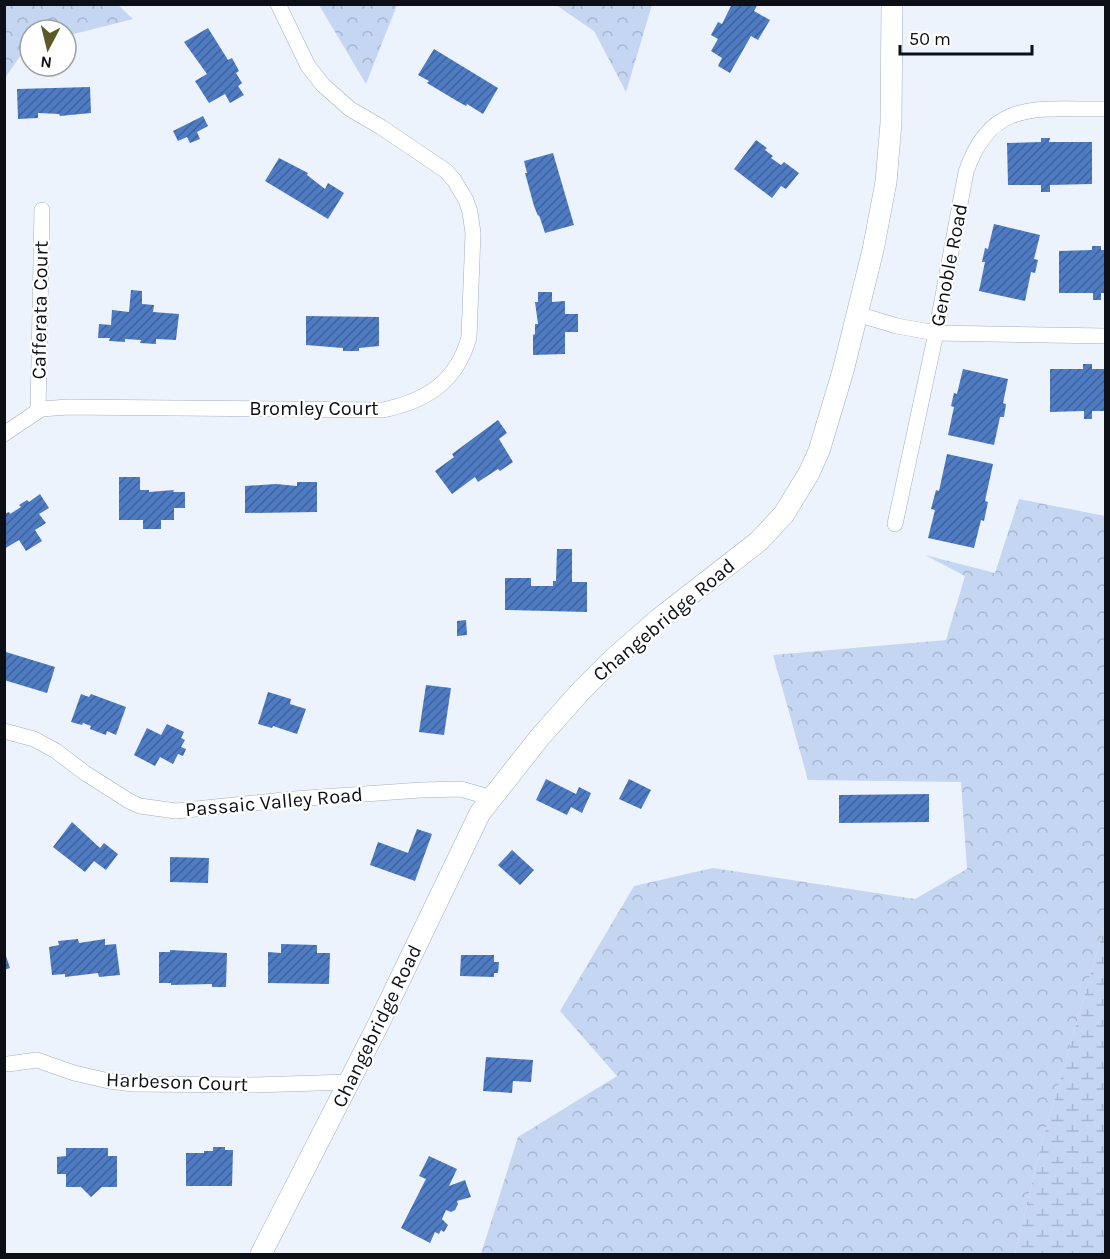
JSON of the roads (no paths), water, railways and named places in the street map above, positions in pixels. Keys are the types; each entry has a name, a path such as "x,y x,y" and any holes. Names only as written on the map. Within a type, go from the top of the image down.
{"main road":[{"name":"Changebridge Road","path":"261,1254 349,1082 480,813 540,737 580,692 614,658 660,618 759,541 784,514 798,494 819,451 843,370 873,249 886,182 891,123 892,4"}],"street":[{"name":"Bromley Court","path":"4,434 41,409 68,407 383,410 406,405 428,394 447,379 461,359 469,337 473,233 466,200 458,185 446,171 350,109 322,85 308,66 278,4"},
{"name":"Genoble Road","path":"895,524 936,333 966,172 975,150 998,122 1019,112 1106,109"},
{"name":"Cafferata Court","path":"38,411 42,210"},
{"path":"857,314 897,326 936,333 1106,336"},
{"name":"Passaic Valley Road","path":"4,731 34,739 56,750 85,773 129,801 140,806 167,810 193,810 294,799 421,790 461,789 492,798"},
{"name":"Harbeson Court","path":"8,1064 38,1060 74,1073 133,1084 252,1085 349,1082"}]}
